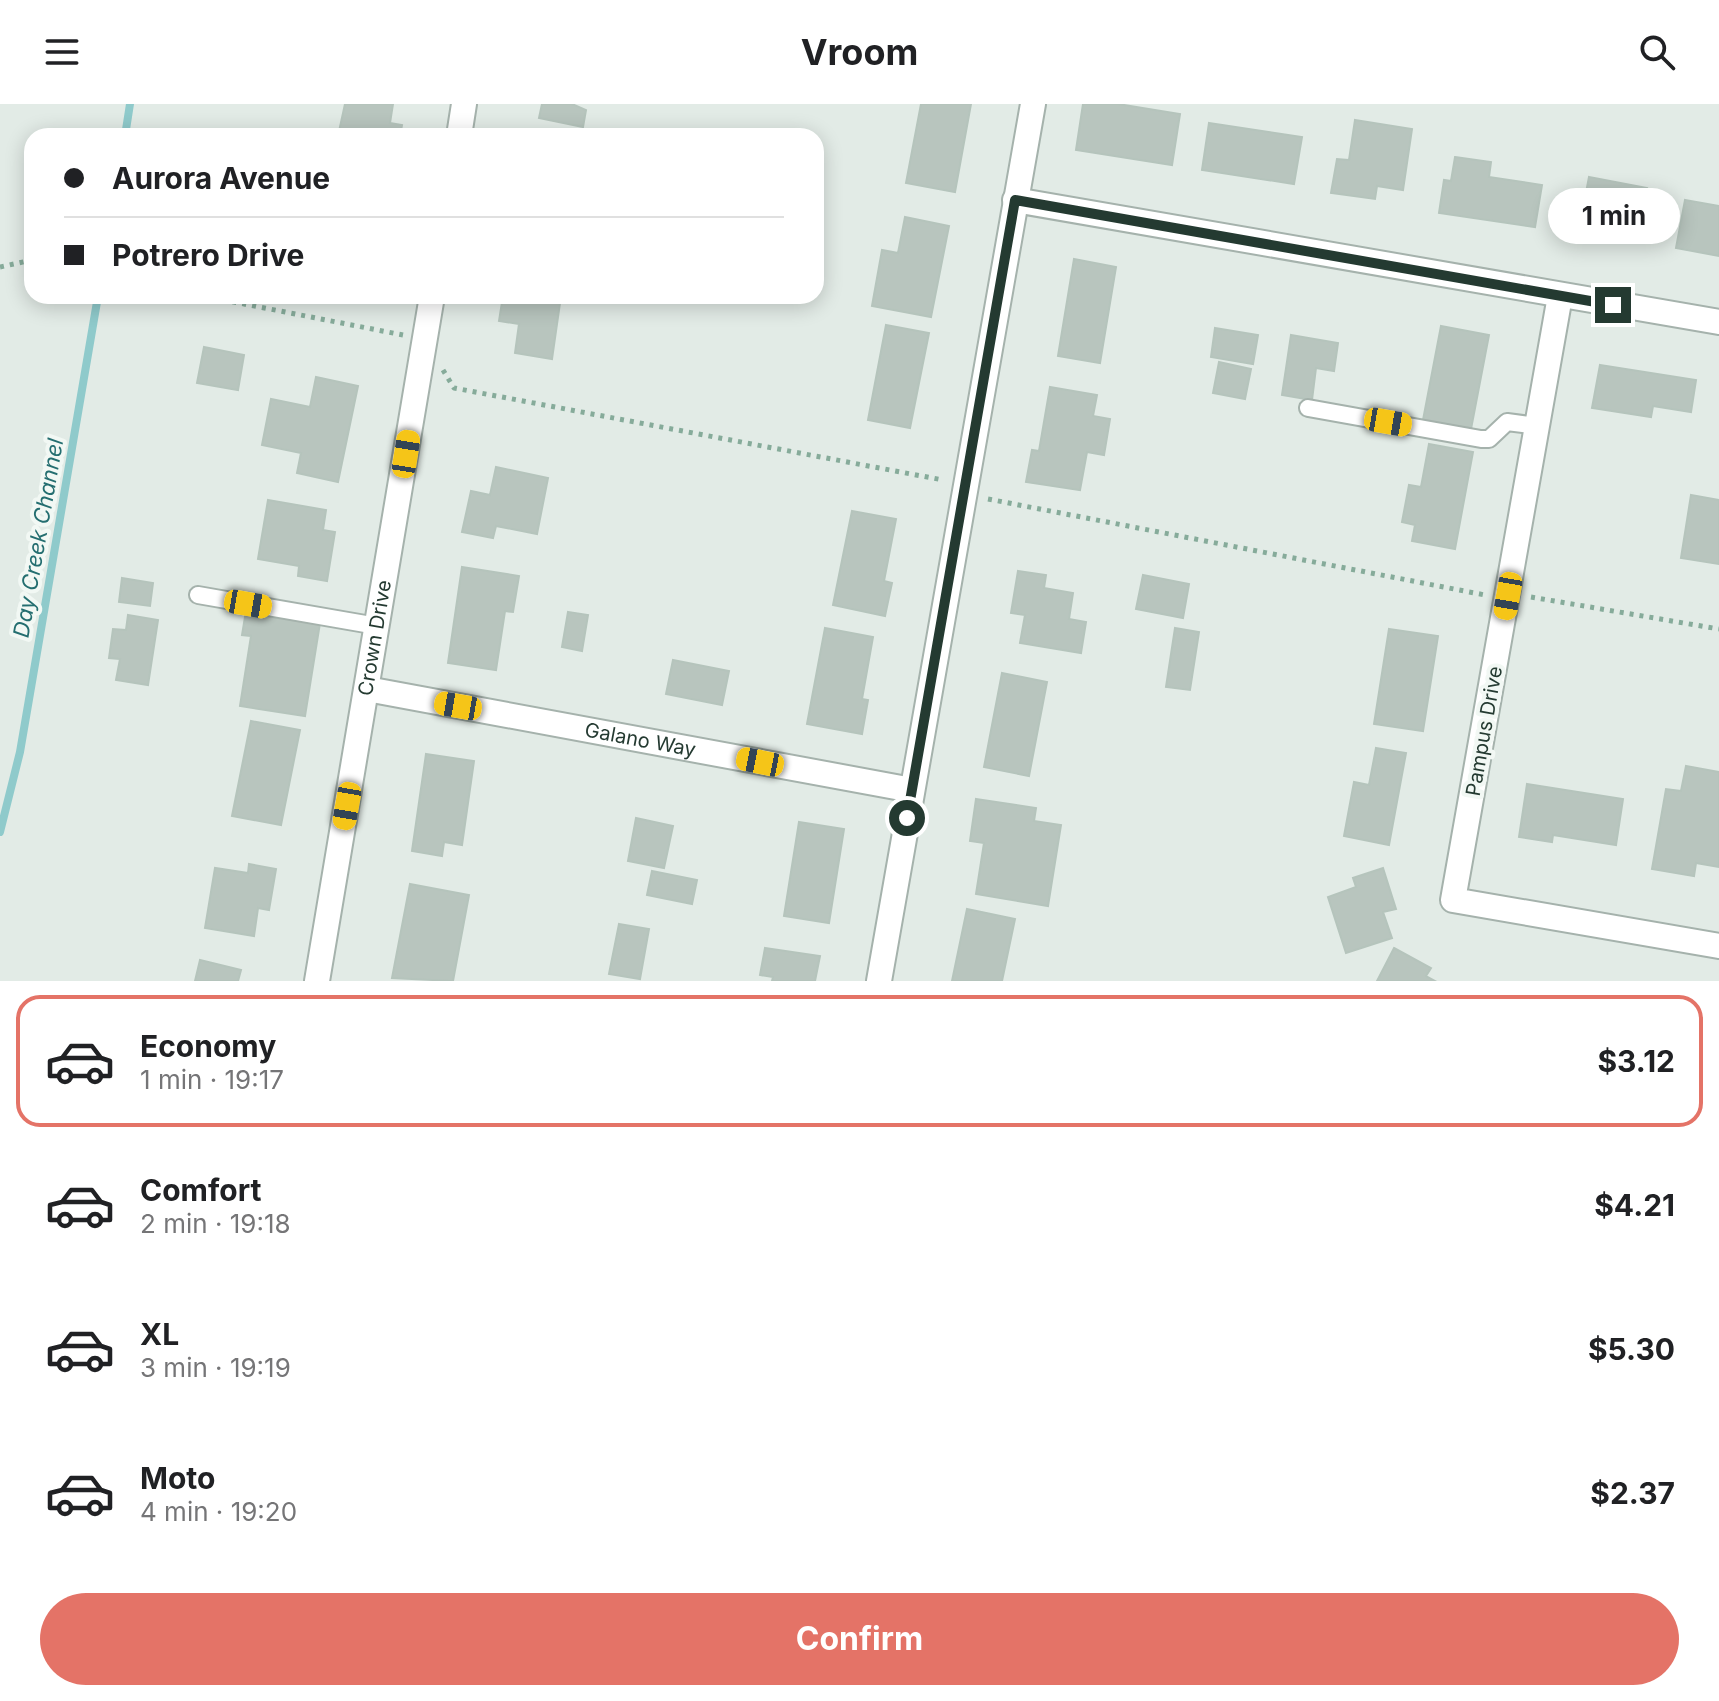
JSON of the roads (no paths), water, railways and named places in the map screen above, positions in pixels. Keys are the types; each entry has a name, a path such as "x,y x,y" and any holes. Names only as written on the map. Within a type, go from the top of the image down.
{"street":[{"path":"460,128 464,104"},
{"path":"879,981 1033,104"},
{"path":"1015,200 1719,322"},
{"name":"Pampus Drive","path":"1560,296 1453,900 1719,946"},
{"name":"Crown Drive","path":"317,981 431,304"},
{"name":"Galano Way","path":"367,689 912,790"}],"lane":[{"path":"1308,408 1481,439 1494,436 1507,422 1538,426"},
{"path":"198,595 377,626"}],"waterway":[{"name":"Day Creek Channel","path":"126,128 130,104"},
{"name":"Day Creek Channel","path":"0,832 20,752 97,304"}]}
